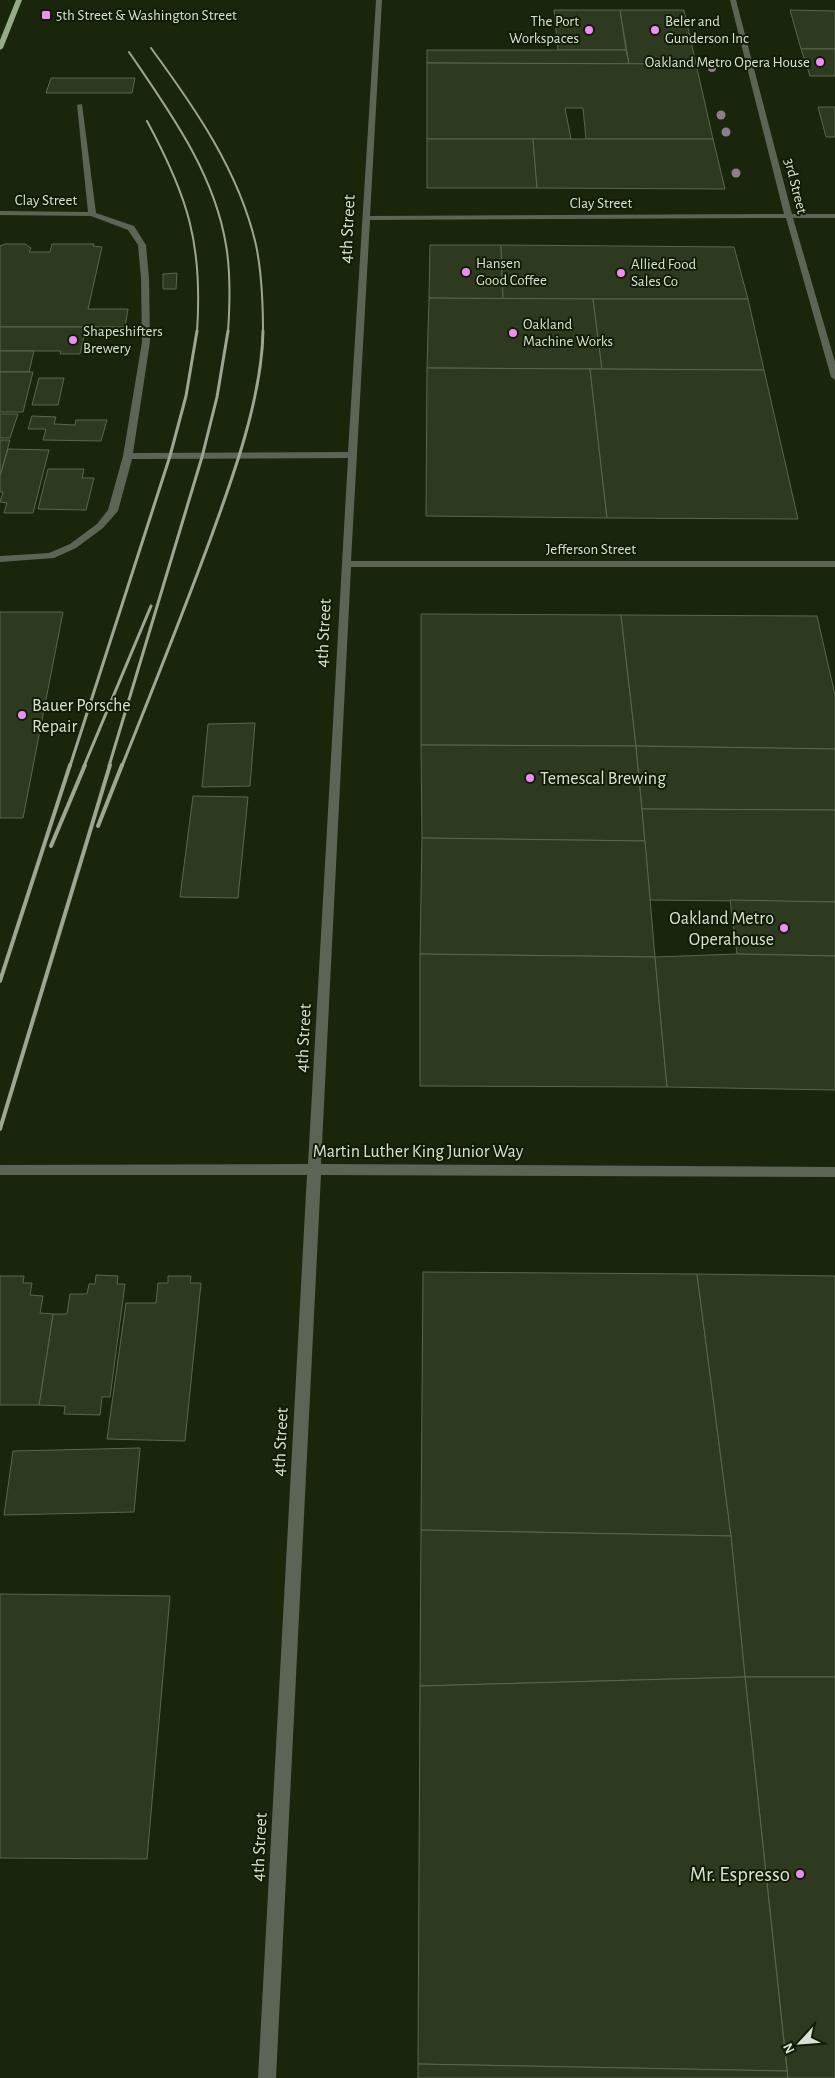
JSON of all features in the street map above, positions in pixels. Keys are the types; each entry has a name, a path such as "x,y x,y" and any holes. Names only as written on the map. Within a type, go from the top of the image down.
{"main road":[{"path":"0,48 19,0"}],"street":[{"name":"4th Street","path":"266,2078 316,1169 346,564 378,0"},
{"name":"3rd Street","path":"734,0 785,194 789,216 835,377"},
{"path":"0,559 51,556 73,546 100,526 113,511 128,456 146,342 145,278 142,245 130,228 92,214 80,106"},
{"name":"Clay Street","path":"0,214 92,214"},
{"name":"Clay Street","path":"367,218 835,216"},
{"path":"128,456 353,455"},
{"name":"Jefferson Street","path":"346,564 835,564"},
{"name":"Martin Luther King Junior Way","path":"0,1170 316,1169 835,1172"}],"building":[{"name":"The Port Workspaces","path":"554,10 620,10 626,50 558,50"},
{"name":"Beler and Gunderson Inc","path":"620,10 684,10 696,64 629,64"},
{"path":"790,10 835,11 835,49 801,49"},
{"name":"Oakland Metro Opera House","path":"801,49 835,49 835,76 810,76"},
{"path":"427,50 626,50 629,64 427,63"},
{"path":"427,63 696,64 713,139 586,139 583,108 565,108 571,139 427,139"},
{"path":"51,78 135,78 132,93 46,93"},
{"path":"818,107 835,107 835,137 826,137"},
{"path":"427,139 533,139 537,188 427,188"},
{"path":"533,139 713,139 725,189 537,188"},
{"path":"5,244 25,244 31,248 29,252 50,252 52,244 94,244 93,246 102,247 88,309 128,309 125,327 0,327 0,246"},
{"name":"Hansen Good Coffee","path":"430,245 501,245 503,299 429,298"},
{"name":"Allied Food Sales Co","path":"501,245 734,247 748,299 503,299"},
{"path":"177,273 176,289 163,289 163,274"},
{"name":"Oakland Machine Works","path":"429,298 593,299 602,369 427,368"},
{"path":"593,299 748,299 764,370 602,369"},
{"path":"0,327 86,327 80,354 60,354 61,351 0,351"},
{"path":"0,351 34,351 29,372 0,372"},
{"path":"427,368 590,369 607,518 426,516"},
{"path":"590,369 764,370 798,519 607,518"},
{"path":"0,372 33,372 23,412 0,412"},
{"path":"39,378 64,378 58,405 32,405"},
{"path":"0,414 18,414 10,438 0,438"},
{"path":"32,416 56,417 54,424 75,425 76,420 107,420 101,441 43,440 46,429 28,429"},
{"path":"0,440 10,440 0,476"},
{"path":"8,449 49,450 33,513 4,513 7,503 0,502 3,492 0,492 0,476"},
{"path":"48,469 84,469 82,478 94,478 86,510 38,509"},
{"name":"Bauer Porsche Repair","path":"0,612 63,612 23,818 0,818"},
{"path":"421,614 621,615 636,746 421,745"},
{"path":"621,615 817,616 835,695 835,749 636,746"},
{"path":"255,723 250,786 202,787 208,724"},
{"name":"Temescal Brewing","path":"421,745 636,746 645,841 422,838"},
{"path":"636,746 835,749 835,810 642,809"},
{"path":"193,796 248,797 238,898 180,897"},
{"path":"642,809 835,810 835,902 650,900"},
{"path":"422,838 645,841 655,957 420,954"},
{"name":"Oakland Metro Operahouse","path":"730,900 835,902 835,956 737,954"},
{"path":"420,954 655,957 667,1087 420,1086"},
{"path":"737,954 835,956 835,1090 667,1087 655,957"},
{"path":"423,1272 697,1274 731,1536 421,1530"},
{"path":"697,1274 835,1276 835,1677 745,1677 731,1536"},
{"path":"96,1275 118,1276 117,1284 125,1284 110,1397 102,1397 100,1415 64,1414 65,1406 39,1405 53,1314 67,1314 70,1294 87,1294 89,1284 95,1284"},
{"path":"0,1276 24,1276 23,1283 32,1283 30,1295 43,1296 40,1313 53,1314 39,1405 0,1405"},
{"path":"168,1276 191,1276 190,1283 201,1283 185,1441 107,1439 126,1303 156,1303 158,1283 168,1283"},
{"path":"140,1448 134,1512 4,1515 13,1451"},
{"path":"421,1530 731,1536 745,1677 420,1686"},
{"path":"0,1594 170,1596 147,1859 0,1858"},
{"name":"Mr. Espresso","path":"745,1677 835,1677 835,2078 788,2078"},
{"path":"745,1677 787,2071 418,2064 420,1686"},
{"path":"418,2064 787,2071 788,2078 418,2078"}],"railway":[{"path":"151,48 184,94 214,141 239,191 258,256 262,288 263,331"},
{"path":"129,52 188,143 201,167 211,192 220,218 228,256 230,288 228,332"},
{"path":"147,121 173,174 190,222 195,247 197,273 197,332"},
{"path":"70,766 170,456 186,396 197,331"},
{"path":"109,766 202,457 217,397 228,331"},
{"path":"122,766 189,597 237,464 258,383 263,331"},
{"path":"84,766 151,606"},
{"path":"0,981 70,765"},
{"path":"51,846 85,765"},
{"path":"0,1129 110,765"},
{"path":"98,826 122,765"}],"place":[{"name":"5th Street & Washington Street","path":"46,15"},
{"name":"The Port Workspaces","path":"589,30"},
{"name":"Beler and Gunderson Inc","path":"655,30"},
{"name":"Oakland Metro Opera House","path":"820,62"},
{"name":"Hansen Good Coffee","path":"466,272"},
{"name":"Allied Food Sales Co","path":"621,273"},
{"name":"Oakland Machine Works","path":"513,333"},
{"name":"Shapeshifters Brewery","path":"73,340"},
{"name":"Bauer Porsche Repair","path":"22,715"},
{"name":"Temescal Brewing","path":"530,778"},
{"name":"Oakland Metro Operahouse","path":"784,928"},
{"name":"Mr. Espresso","path":"800,1874"}]}
